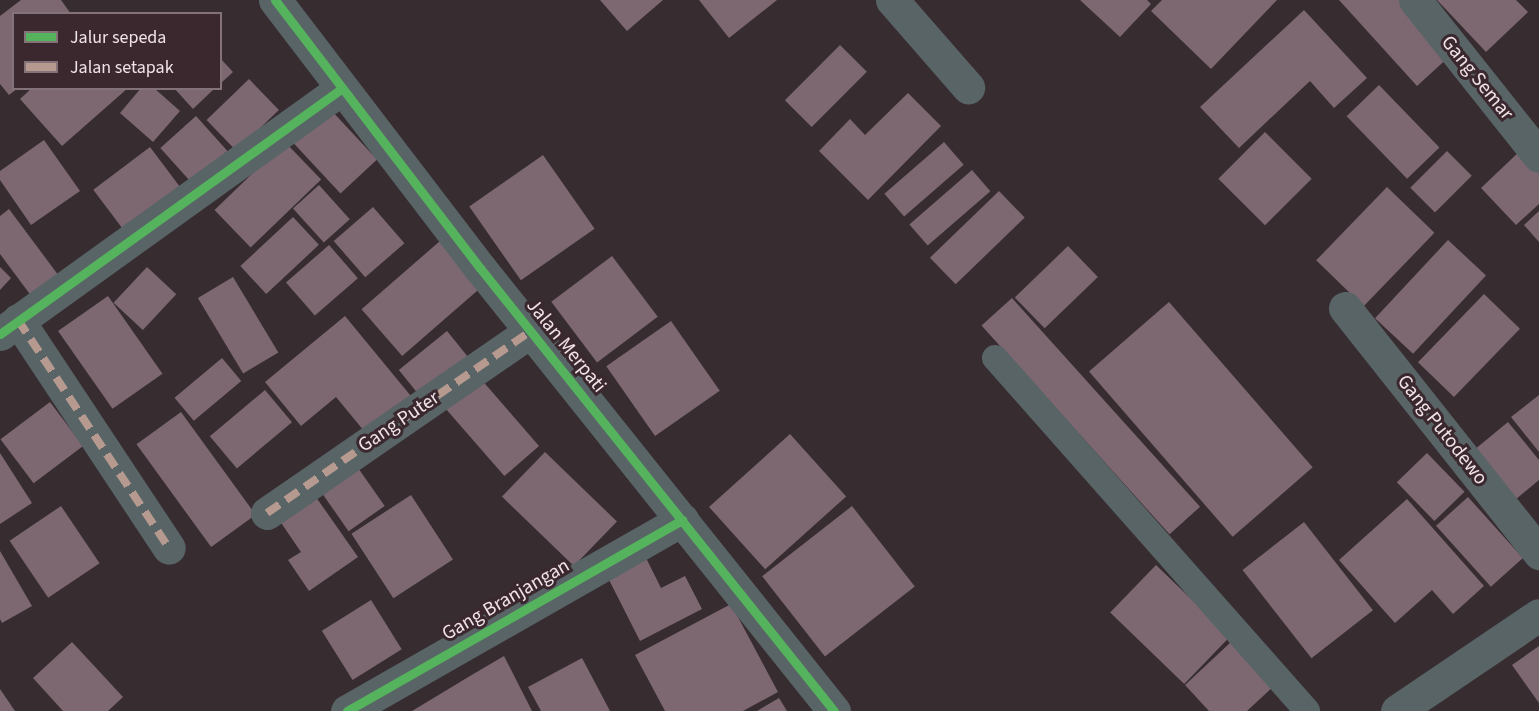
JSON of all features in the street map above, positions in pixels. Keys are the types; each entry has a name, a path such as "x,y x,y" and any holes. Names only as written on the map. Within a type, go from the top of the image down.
{"street":[{"name":"Jalan Merpati","path":"275,0 531,332 834,711"},
{"path":"892,0 968,87"},
{"name":"Gang Semar","path":"1414,0 1539,156"},
{"path":"170,548 9,327 342,88"},
{"name":"Gang Putodewo","path":"1345,308 1539,553"},
{"name":"Gang Puter","path":"267,513 531,332"},
{"name":"Gang Branjangan","path":"347,711 682,520"},
{"path":"1397,711 1539,615"}],"lane":[{"path":"995,358 1307,711"}],"building":[{"path":"21,0 61,0 70,12 12,12 12,90 15,90 9,95 0,84 0,16"},
{"path":"600,0 663,0 627,31"},
{"path":"699,0 777,0 729,38"},
{"path":"1080,0 1147,0 1151,4 1120,37"},
{"path":"1162,0 1277,0 1211,69 1151,11"},
{"path":"1339,0 1403,0 1452,54 1417,86"},
{"path":"1437,0 1516,0 1528,12 1486,52"},
{"path":"1304,10 1367,78 1334,108 1310,81 1239,148 1200,107"},
{"path":"840,45 867,72 812,127 785,100"},
{"path":"222,60 233,72 222,82"},
{"path":"249,79 279,110 236,151 207,120"},
{"path":"1379,85 1439,148 1407,179 1347,116"},
{"path":"30,90 126,90 62,146 20,99"},
{"path":"139,90 156,90 180,111 153,142 120,113"},
{"path":"176,90 213,90 193,109"},
{"path":"908,93 941,126 868,200 819,151 850,119 865,135"},
{"path":"330,109 377,159 340,194 293,143"},
{"path":"196,116 227,151 192,183 160,148"},
{"path":"1265,132 1312,179 1265,225 1218,179"},
{"path":"44,140 80,191 31,225 0,180 0,171"},
{"path":"285,142 321,179 251,247 215,210"},
{"path":"944,142 964,165 904,216 884,194"},
{"path":"150,147 186,195 129,238 93,190"},
{"path":"1522,149 1539,167 1539,204 1516,225 1481,188"},
{"path":"1447,151 1472,176 1435,213 1410,188"},
{"path":"543,155 595,229 521,280 469,207"},
{"path":"972,170 990,191 928,246 909,224"},
{"path":"319,185 350,219 324,243 293,208"},
{"path":"1387,187 1434,233 1364,306 1316,260"},
{"path":"999,191 1025,218 956,284 930,258"},
{"path":"373,207 404,243 365,277 334,241"},
{"path":"9,209 59,276 32,297 0,254 0,216"},
{"path":"1539,211 1539,242 1524,225"},
{"path":"293,217 319,245 266,294 240,266"},
{"path":"1448,240 1486,275 1413,354 1375,318"},
{"path":"440,241 481,288 402,356 362,309"},
{"path":"329,245 358,278 315,316 286,282"},
{"path":"1068,246 1098,277 1045,328 1015,297"},
{"path":"612,256 658,317 597,362 551,302"},
{"path":"0,267 11,278 0,290"},
{"path":"147,267 176,294 143,330 114,303"},
{"path":"233,277 278,352 243,374 198,298"},
{"path":"1484,294 1520,329 1454,397 1418,362"},
{"path":"108,296 162,374 113,409 58,331"},
{"path":"1012,298 1200,507 1170,534 982,325"},
{"path":"1169,302 1313,467 1233,537 1089,372"},
{"path":"345,316 415,401 369,437 336,397 301,426 265,382"},
{"path":"671,321 720,391 655,436 606,366"},
{"path":"447,331 471,361 423,400 399,370"},
{"path":"222,358 241,381 194,421 175,398"},
{"path":"480,378 539,446 504,476 445,408"},
{"path":"265,390 292,422 237,468 210,436"},
{"path":"1539,395 1539,452 1511,417"},
{"path":"50,402 83,446 34,483 0,439"},
{"path":"181,412 256,515 211,547 137,444"},
{"path":"1508,422 1539,460 1539,480 1509,505 1468,455"},
{"path":"790,434 846,496 765,569 709,507"},
{"path":"545,452 617,521 574,566 502,497"},
{"path":"0,453 32,503 0,524"},
{"path":"1427,453 1465,492 1434,521 1397,482"},
{"path":"356,465 385,506 349,531 320,490"},
{"path":"311,490 358,557 309,591 288,560 301,552 275,514"},
{"path":"411,495 453,560 393,598 351,534"},
{"path":"1468,497 1523,558 1491,587 1436,526"},
{"path":"1407,499 1484,586 1453,614 1432,590 1395,623 1339,560"},
{"path":"61,506 100,563 48,598 10,541"},
{"path":"852,506 915,586 825,657 762,576"},
{"path":"1304,522 1373,610 1311,658 1243,570"},
{"path":"0,551 32,606 2,623 0,619"},
{"path":"643,552 661,588 685,576 702,609 640,641 605,572"},
{"path":"1156,565 1230,637 1184,684 1110,612"},
{"path":"371,600 402,649 353,680 322,631"},
{"path":"731,604 778,692 743,711 665,711 635,655"},
{"path":"1232,641 1274,686 1247,711 1209,711 1185,685"},
{"path":"72,642 123,697 108,711 63,711 33,678"},
{"path":"1539,646 1539,703 1512,665"},
{"path":"504,656 532,711 412,711 470,676"},
{"path":"582,658 610,711 541,711 528,687"},
{"path":"0,689 15,711 0,711"},
{"path":"779,698 787,711 757,711"}],"marked path":[{"path":"18,320 169,548"},
{"path":"267,513 531,331"}],"cycle path":[{"path":"275,0 480,268 834,711"},
{"path":"0,334 342,88"},
{"path":"347,711 682,520"}]}
